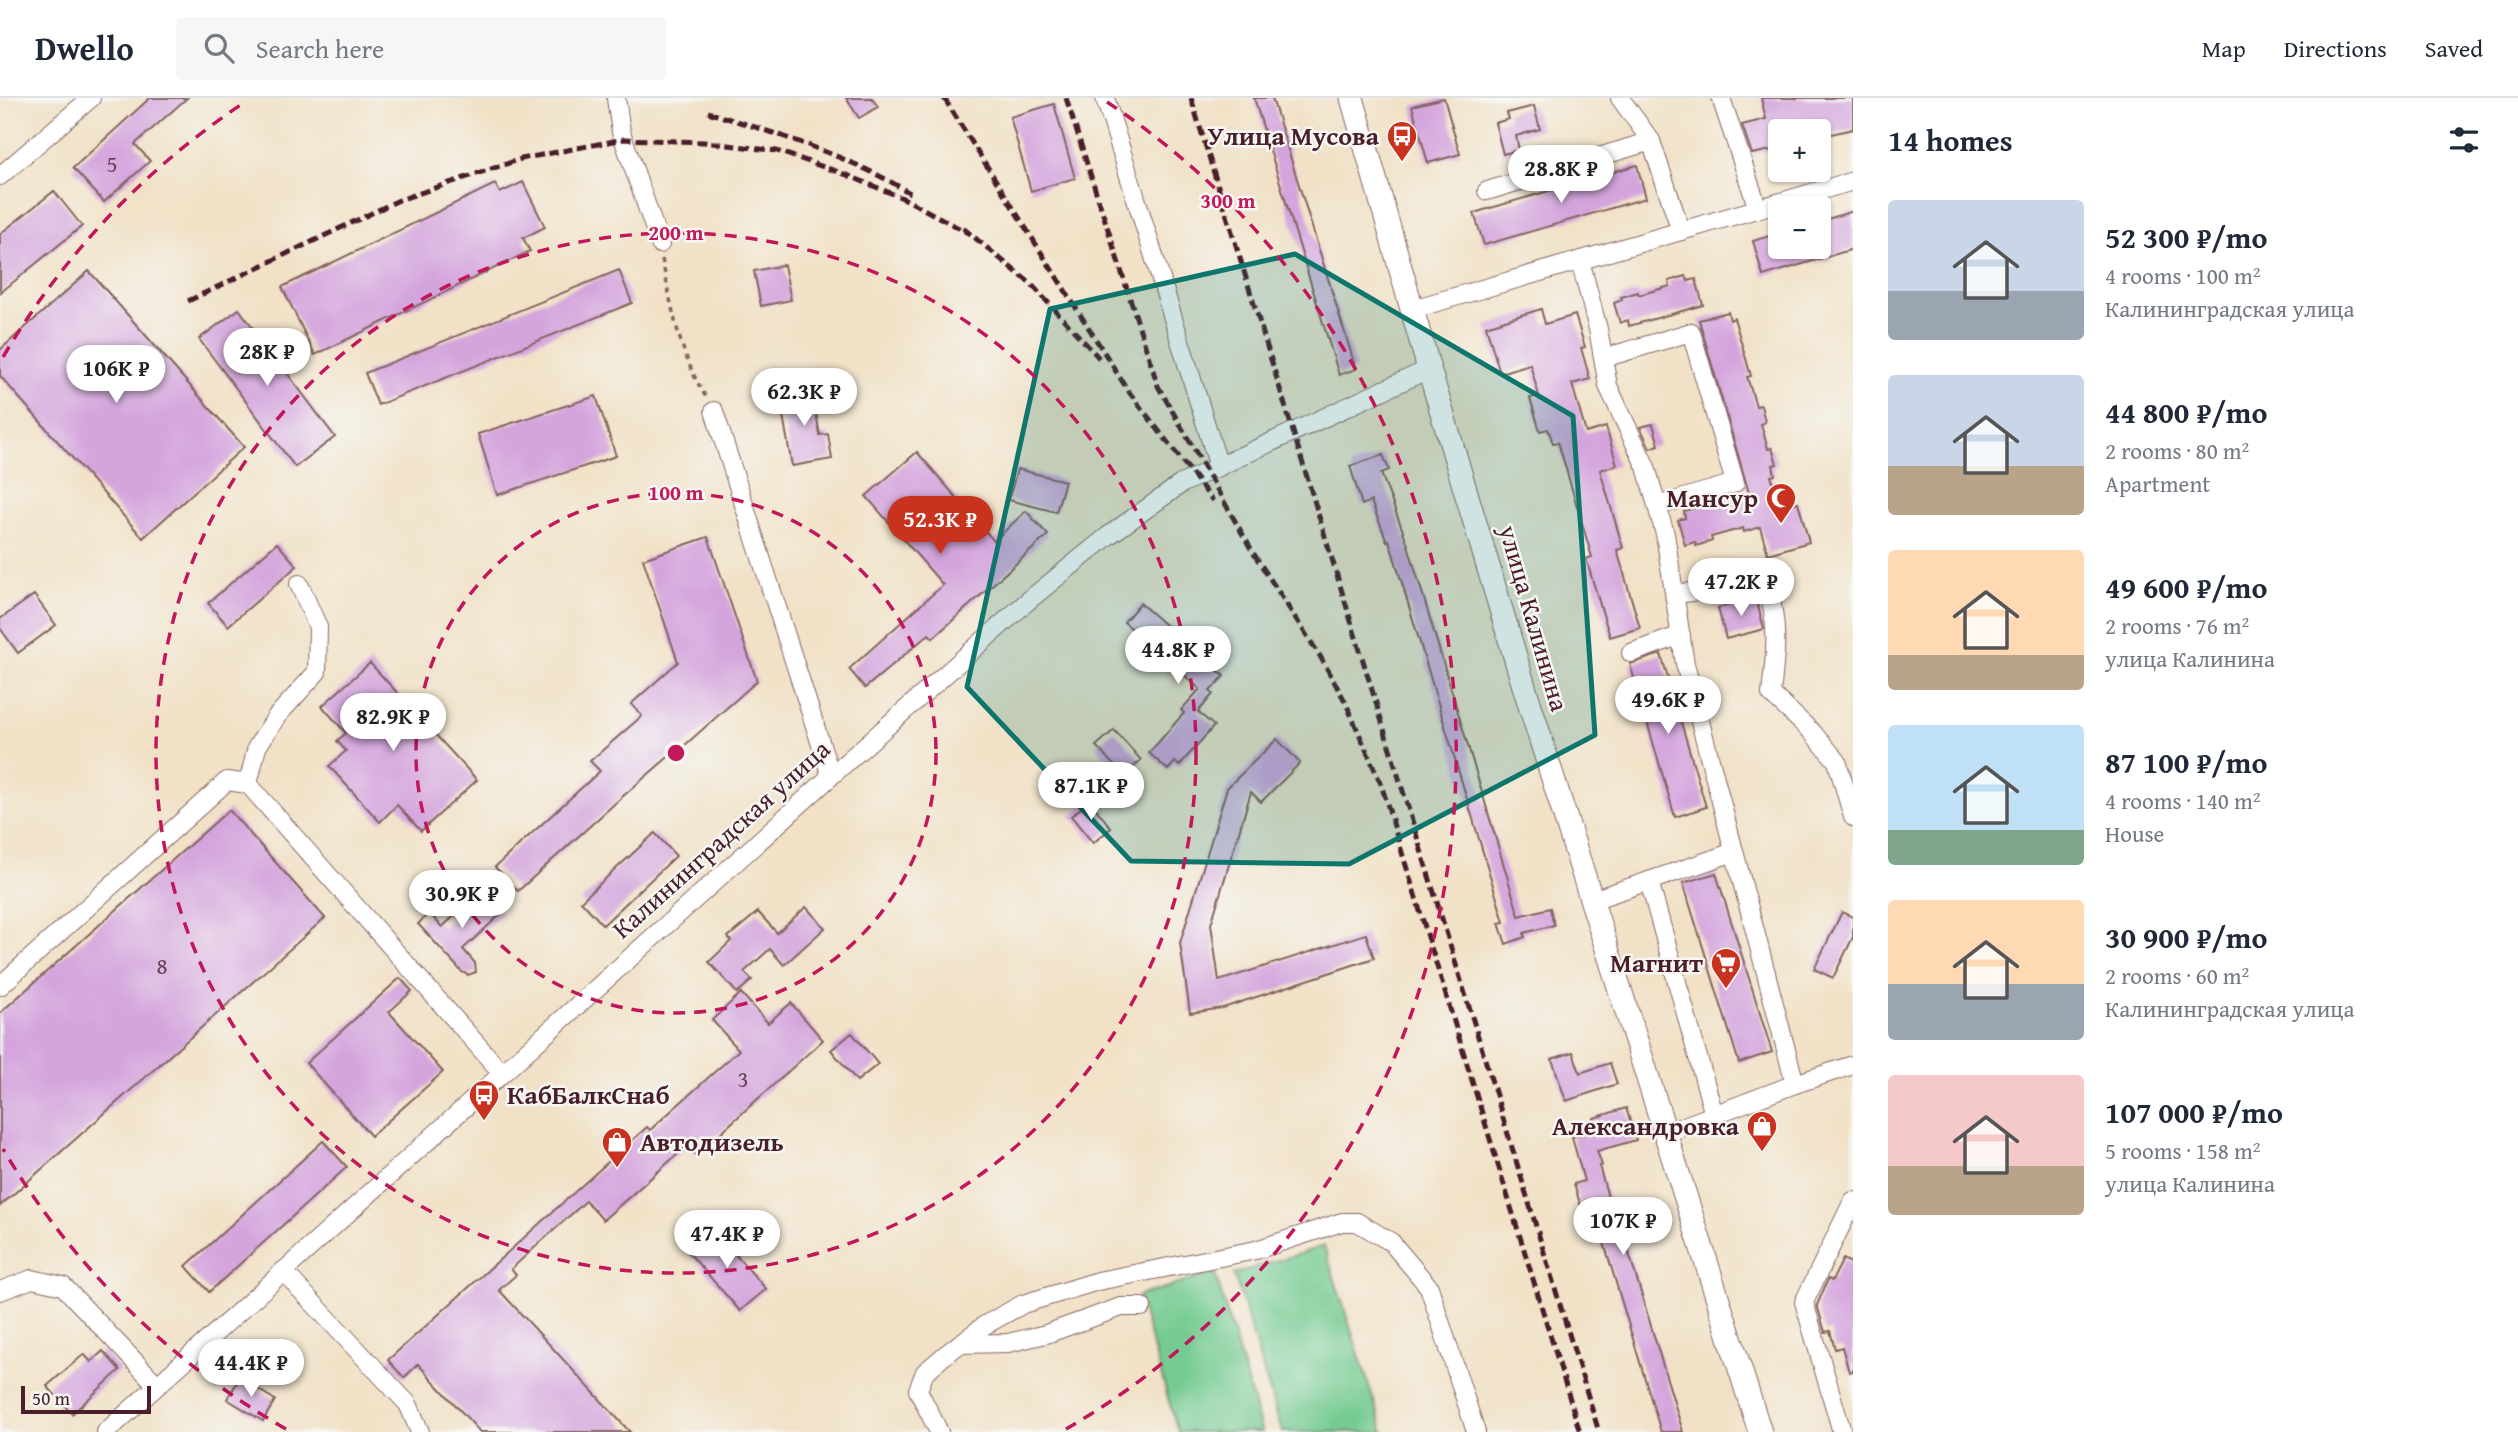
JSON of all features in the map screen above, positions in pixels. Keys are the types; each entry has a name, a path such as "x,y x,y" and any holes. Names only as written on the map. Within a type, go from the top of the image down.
{"main road":[{"name":"улица Калинина","path":"1352,98 1429,369 1527,693 1760,1432"}],"street":[{"path":"0,176 91,98"},
{"path":"616,98 621,132 660,244"},
{"path":"1105,98 1219,467"},
{"path":"1619,98 1651,141 1681,231"},
{"path":"1721,98 1758,209"},
{"path":"1487,191 1651,141"},
{"path":"1413,309 1853,181"},
{"path":"1580,260 1604,358 1608,386 1646,467 1657,506 1675,594 1685,664 1796,1084"},
{"path":"1604,358 1691,332 1735,483 1657,506"},
{"name":"Калининградская улица","path":"106,1432 831,776 1029,600 1098,544 1181,484 1429,369"},
{"path":"714,411 831,776"},
{"path":"1675,594 1767,583 1775,613 1776,643 1771,694 1811,731 1837,761 1853,817"},
{"path":"248,784 257,747 277,716 317,672 318,627 299,584"},
{"path":"1631,653 1681,635"},
{"path":"0,986 228,781 248,784 502,1073"},
{"path":"1592,900 1734,852"},
{"path":"1649,881 1714,1115"},
{"path":"1666,1133 1853,1065"},
{"path":"1842,1432 1804,1301 1853,1201"},
{"path":"939,1432 918,1390 925,1373 985,1325 1023,1304 1098,1282 1171,1266 1250,1260 1296,1246 1342,1222 1357,1222 1391,1242 1429,1287 1476,1432"},
{"path":"1171,1266 1177,1284"},
{"path":"283,1271 408,1404 420,1432"},
{"path":"0,1291 32,1279 63,1286 158,1385"},
{"path":"959,1344 1008,1343 1046,1334 1121,1307 1142,1307"}],"path":[{"path":"660,244 676,333 697,383 714,411"}],"highlighted area":[{"path":"1295,254 1573,416 1595,735 1349,864 1131,861 967,687 1050,309"}],"green space":[{"path":"1324,1246 1384,1432 1282,1432 1234,1274"},
{"path":"1215,1273 1262,1432 1178,1432 1138,1296"}],"building":[{"path":"150,98 187,98 135,144 150,161 104,202 73,168"},
{"path":"846,98 872,98 878,107 859,118"},
{"path":"1254,98 1272,98 1356,369 1339,375"},
{"path":"1444,98 1460,154 1428,163 1412,106"},
{"path":"1761,98 1853,98 1853,129 1831,134 1831,119 1768,119 1768,151 1752,154 1742,125 1766,119"},
{"path":"1054,104 1075,178 1031,191 1010,117"},
{"path":"1534,106 1540,129 1516,136 1519,150 1503,154 1495,123 1509,119 1507,113"},
{"path":"1637,165 1646,198 1484,245 1474,213"},
{"path":"523,182 545,227 523,238 530,251 315,355 282,287 495,184 500,193"},
{"path":"54,191 82,226 0,293 0,234"},
{"path":"1853,211 1853,249 1831,256 1831,218"},
{"path":"1768,237 1768,259 1820,259 1763,276 1753,241"},
{"path":"784,265 791,300 761,306 754,271"},
{"path":"619,270 632,303 378,405 365,373"},
{"path":"89,271 244,447 143,538 0,376 0,350"},
{"path":"1686,276 1688,281 1696,279 1703,305 1629,326 1628,320 1620,323 1614,303 1622,300 1621,297 1670,286 1669,281"},
{"path":"239,309 335,437 295,467 199,339"},
{"path":"1541,309 1545,324 1575,315 1585,347 1581,348 1590,379 1572,384 1586,433 1606,427 1617,465 1600,470 1623,548 1617,550 1640,628 1610,637 1586,559 1592,557 1558,442 1553,443 1548,429 1540,431 1530,398 1539,396 1530,364 1500,373 1486,326"},
{"path":"1728,312 1730,320 1734,318 1751,376 1747,377 1756,406 1761,405 1765,422 1761,424 1768,449 1772,448 1777,464 1773,465 1775,475 1771,476 1780,507 1798,502 1809,542 1768,554 1760,527 1744,532 1743,528 1711,537 1712,541 1696,546 1695,542 1685,545 1678,520 1685,518 1684,511 1749,493 1699,320"},
{"path":"811,387 820,435 828,434 832,459 792,466 779,393"},
{"path":"596,396 616,456 497,495 478,434"},
{"path":"1653,424 1659,445 1650,448 1640,427"},
{"path":"917,452 994,541 1026,511 1048,535 933,638 929,634 865,688 849,669 943,585 866,496"},
{"path":"1383,455 1389,470 1381,473 1407,542 1519,916 1550,908 1554,925 1524,933 1525,937 1506,944 1499,923 1504,922 1389,540 1387,541 1371,501 1362,505 1350,466"},
{"path":"1017,469 1065,481 1056,512 1009,500"},
{"path":"708,537 757,681 518,891 495,867 600,771 590,761 642,716 631,704 678,662 643,559"},
{"path":"277,543 297,566 228,626 208,603"},
{"path":"34,595 56,625 18,653 0,628 0,619"},
{"path":"1756,598 1764,629 1726,639 1718,608"},
{"path":"1140,603 1224,676 1210,691 1213,694 1198,712 1214,726 1179,766 1175,762 1168,770 1149,753 1184,713 1181,710 1200,689 1124,622"},
{"path":"1661,654 1706,807 1675,817 1630,664"},
{"path":"370,663 477,780 421,831 397,805 380,822 329,766 346,751 337,741 346,733 322,706"},
{"path":"1114,730 1141,760 1124,776 1096,746"},
{"path":"1277,739 1300,763 1261,802 1251,792 1211,924 1219,981 1366,934 1374,958 1223,1008 1190,1013 1180,943 1227,788"},
{"path":"1090,801 1111,828 1093,843 1071,816"},
{"path":"229,810 325,918 0,1206 0,1013"},
{"path":"655,833 676,856 603,925 581,901"},
{"path":"1716,873 1772,1052 1739,1063 1683,883"},
{"path":"482,891 502,913 463,949 475,963 476,972 468,975 462,972 418,924 429,913 442,927"},
{"path":"806,907 825,928 784,965 770,949 744,972 752,980 737,993 709,962 731,941 728,937 758,912 777,933"},
{"path":"1842,912 1853,917 1853,937 1833,978 1814,969"},
{"path":"400,978 412,991 389,1012 443,1072 371,1136 306,1063"},
{"path":"741,993 768,1023 791,1003 823,1040 696,1155 688,1145 603,1220 586,1201 511,1269 516,1275 499,1290 630,1432 480,1432 418,1364 404,1378 388,1360 647,1127 650,1130 739,1050 712,1020"},
{"path":"852,1033 878,1064 857,1081 831,1050"},
{"path":"1573,1052 1580,1073 1610,1063 1617,1084 1566,1101 1552,1059"},
{"path":"1626,1108 1636,1140 1597,1151 1602,1165 1599,1166 1615,1221 1619,1220 1683,1432 1661,1432 1598,1223 1587,1226 1574,1184 1584,1181 1572,1137 1597,1130 1594,1118"},
{"path":"323,1141 347,1167 209,1292 186,1266"},
{"path":"713,1229 766,1289 740,1311 688,1252"},
{"path":"1843,1259 1853,1264 1853,1371 1849,1372 1842,1347 1835,1349 1830,1331 1825,1332 1817,1305 1828,1279 1832,1281"},
{"path":"103,1351 120,1370 72,1414 47,1386 84,1354 91,1362"},
{"path":"240,1378 275,1400 263,1421 227,1399"}],"railway":[{"path":"944,98 1129,392 1213,501"},
{"path":"1066,98 1158,386 1254,554 1320,656 1345,701 1381,784 1580,1432"},
{"path":"1191,98 1599,1432"},
{"path":"708,112 837,156 910,193"},
{"path":"188,301 399,200 521,159 624,139 704,142 777,151 847,175 905,199 970,234"},
{"path":"963,228 1031,284 1099,358"}],"place":[{"name":"Улица Мусова","path":"1402,163"},
{"name":"Мансур","path":"1781,525"},
{"name":"Магнит","path":"1726,990"},
{"name":"КабБалкСнаб","path":"484,1122"},
{"name":"Александровка","path":"1762,1153"},
{"name":"Автодизель","path":"617,1169"}]}
